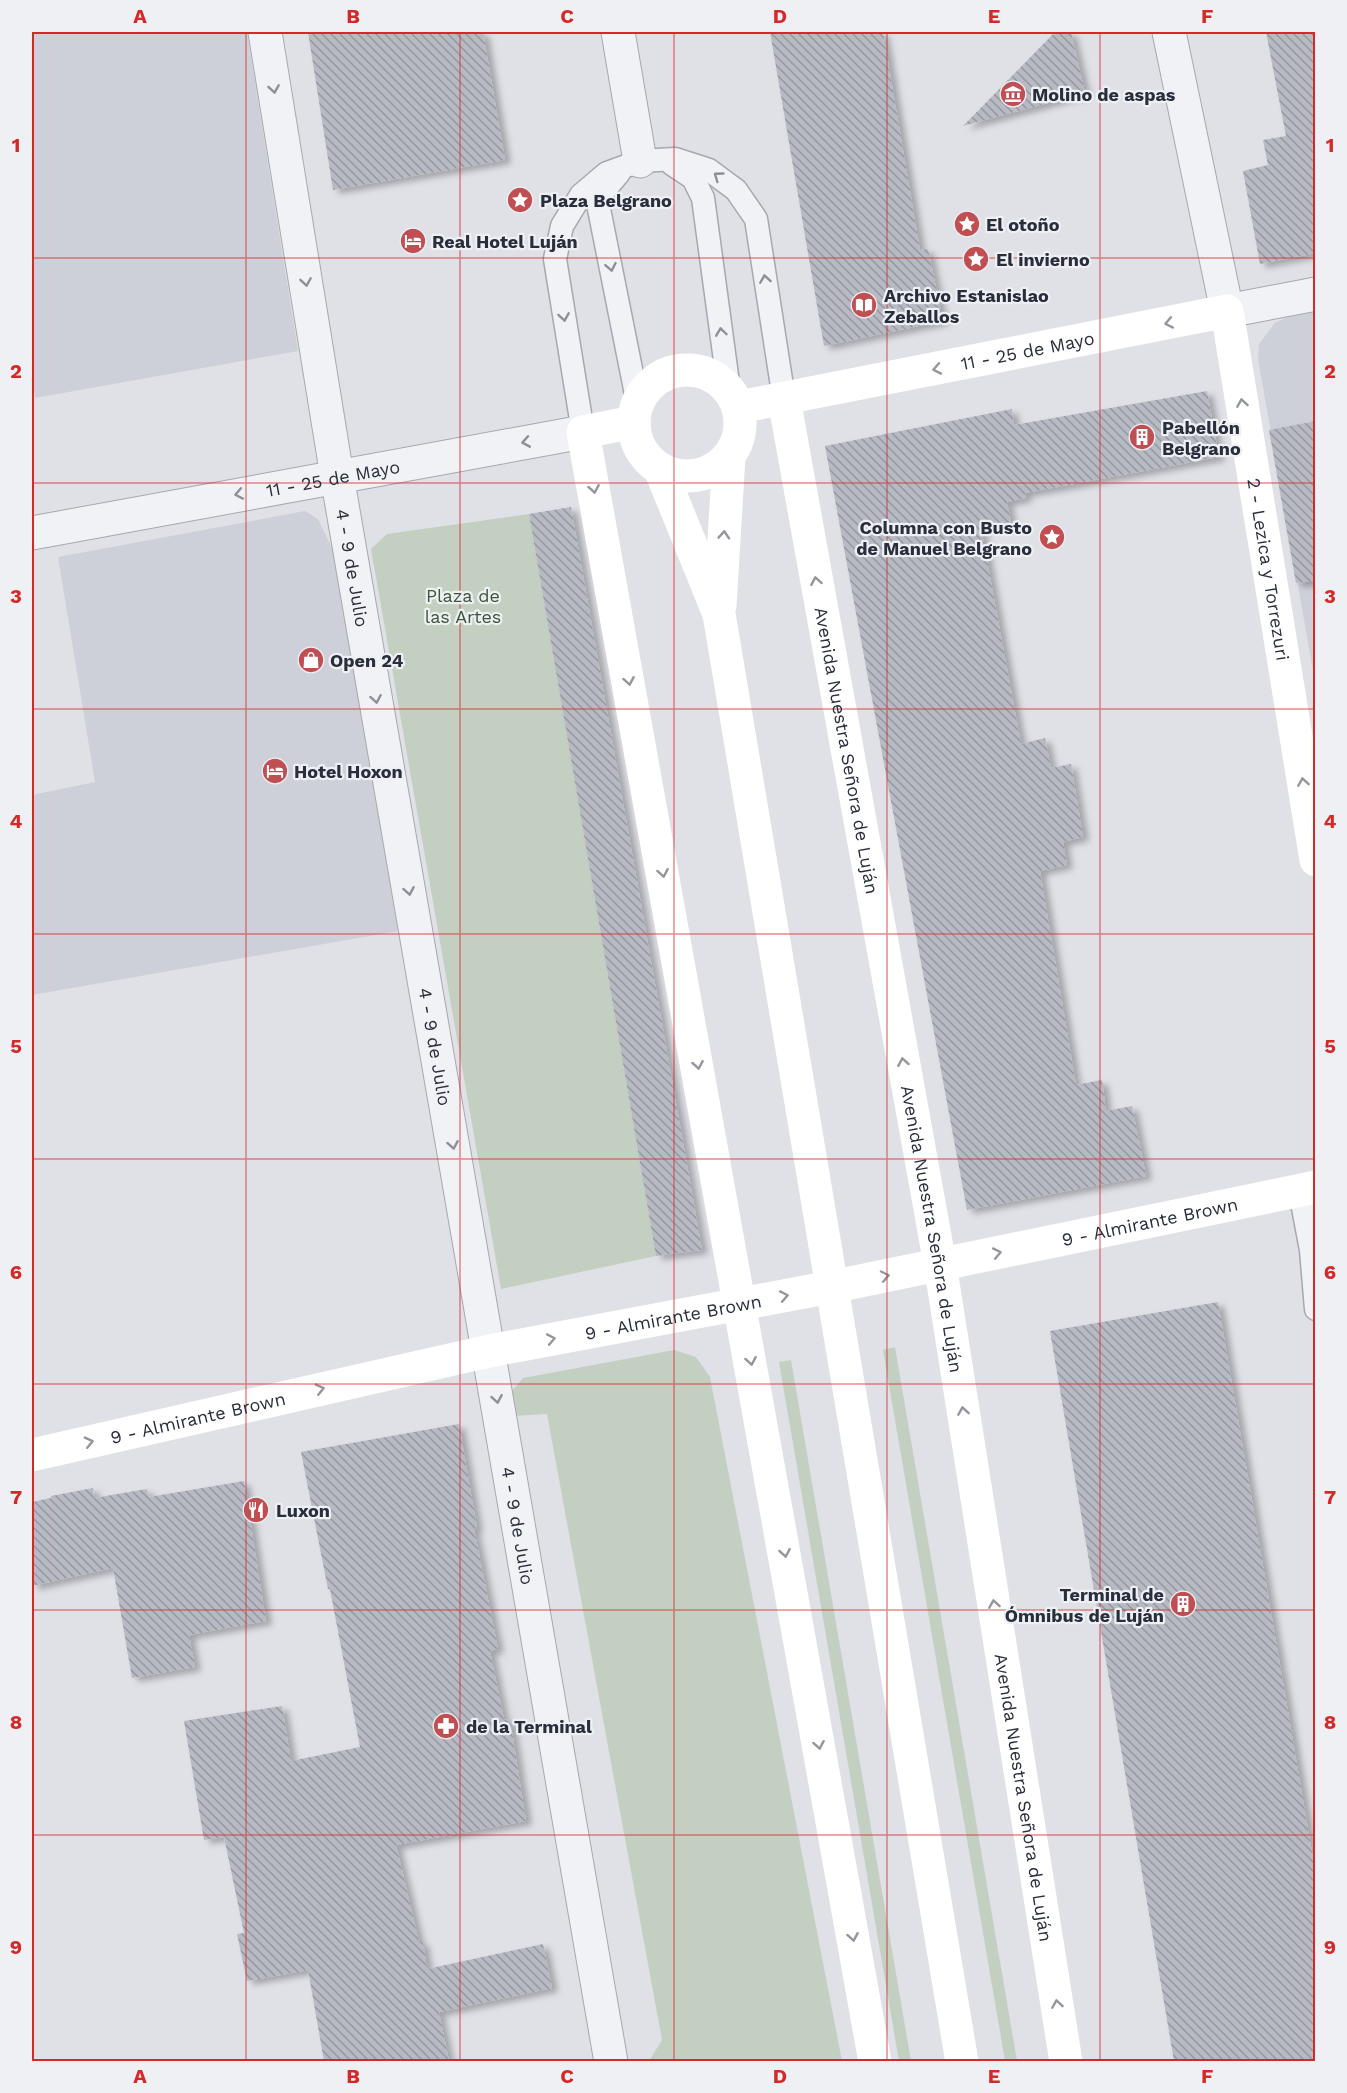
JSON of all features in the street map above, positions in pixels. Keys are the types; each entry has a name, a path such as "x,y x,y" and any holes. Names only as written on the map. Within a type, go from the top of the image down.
{"street":[{"name":"4 - 9 de Julio","path":"265,32 337,476 611,2061"},
{"path":"618,32 640,160"},
{"name":"2 - Lezica y Torrezuri","path":"1169,32 1227,311 1316,860"},
{"name":"11 - 25 de Mayo","path":"734,399 784,399 1316,294"},
{"path":"679,370 698,371 715,378 734,399 741,423 738,441 729,456 709,472 685,477 660,469 646,457 637,441 636,413 647,388 662,377 679,370"},
{"name":"Avenida Nuestra Señora de Luján","path":"784,399 940,1264 1066,2061"},
{"name":"11 - 25 de Mayo","path":"32,533 583,432 636,413"},
{"path":"583,432 875,2061"},
{"path":"719,614 729,456"},
{"path":"660,469 719,614 962,2061"},
{"name":"9 - Almirante Brown","path":"32,1455 489,1351 831,1287 1308,1190"}],"lane":[{"path":"583,432 555,259 562,225 581,195 607,173 640,160 675,159 708,170 736,190 756,219 784,399"},
{"path":"636,413 599,209 603,192 613,177 640,160 661,160 678,166 699,186 703,198 734,399"},
{"path":"1308,1190 1316,1309"}],"shaded area":[{"path":"32,32 247,32 298,351 35,398 32,374"},
{"path":"1315,312 1315,682 1258,359 1259,344 1275,323 1287,317"},
{"path":"305,511 318,519 333,550 398,931 32,995 32,795 95,782 58,557"}],"green space":[{"name":"Plaza de las Artes","path":"529,514 656,1256 501,1289 371,549 387,534"},
{"path":"895,1347 1017,2061 1005,2061 883,1350"},
{"path":"674,1350 696,1357 710,1377 842,2061 649,2061 662,2040 547,1414 514,1416 511,1392 523,1378"},
{"path":"791,1360 911,2061 899,2061 779,1362"}],"building":[{"path":"308,32 483,32 505,160 333,190"},
{"path":"770,32 883,32 920,250 928,249 943,321 824,346"},
{"path":"1055,32 1071,32 1085,93 963,126"},
{"path":"1266,32 1316,32 1316,253 1260,264 1243,171 1268,165 1263,140 1286,136"},
{"path":"1207,391 1219,457 1025,493 1026,498 1007,502 1011,522 981,528 1021,744 1045,738 1051,768 1071,764 1083,837 1063,842 1067,865 1040,871 1076,1085 1102,1080 1106,1111 1132,1106 1146,1176 967,1210 825,446 1012,409 1014,425"},
{"path":"1316,421 1316,581 1296,583 1269,430"},
{"path":"571,507 702,1250 656,1256 529,514"},
{"name":"Terminal de Ómnibus de Luján","path":"1218,1302 1316,1876 1316,2061 1174,2061 1050,1331"},
{"path":"459,1424 477,1528 474,1529 498,1649 490,1651 504,1720 510,1719 526,1821 396,1845 419,1942 423,1942 427,1969 543,1944 552,1988 439,2012 449,2061 324,2061 308,1970 247,1981 237,1934 244,1933 224,1837 204,1840 184,1721 282,1706 291,1761 360,1747 301,1452"},
{"path":"244,1481 266,1621 189,1635 195,1667 132,1678 113,1568 32,1586 32,1502 93,1488 94,1498 147,1489 149,1497"}],"place":[{"name":"Molino de aspas","path":"1013,94"},
{"name":"Plaza Belgrano","path":"520,200"},
{"name":"El otoño","path":"967,224"},
{"name":"Real Hotel Luján","path":"413,241"},
{"name":"El invierno","path":"976,259"},
{"name":"Archivo Estanislao Zeballos","path":"864,305"},
{"name":"Pabellón Belgrano","path":"1142,437"},
{"name":"Columna con Busto de Manuel Belgrano","path":"1052,537"},
{"name":"Open 24","path":"311,660"},
{"name":"Hotel Hoxon","path":"275,771"},
{"name":"Luxon","path":"256,1510"},
{"name":"Terminal de Ómnibus de Luján","path":"1183,1604"},
{"name":"de la Terminal","path":"446,1726"}]}
